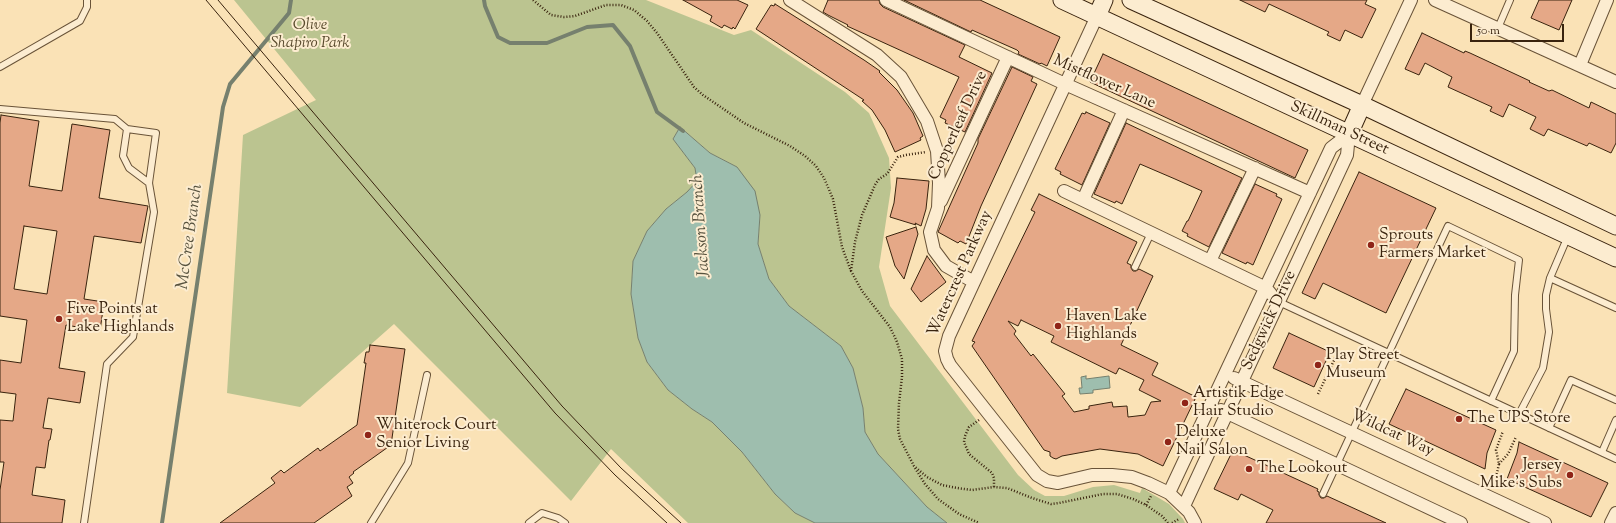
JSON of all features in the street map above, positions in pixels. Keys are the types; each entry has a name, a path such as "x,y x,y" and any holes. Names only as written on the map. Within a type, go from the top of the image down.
{"main road":[{"name":"Skillman Street","path":"1062,0 1349,134 1569,234 1616,258"},
{"path":"1097,16 1104,0"},
{"name":"Skillman Street","path":"1131,0 1362,105 1616,226"},
{"name":"Sedgwick Drive","path":"1349,134 1362,105"},
{"path":"1569,234 1580,210"}],"street":[{"path":"790,0 877,55 901,77 927,121 937,151 939,183 938,208 930,232 934,250 946,266 974,282"},
{"name":"Mistflower Lane","path":"886,0 1066,84 1310,193"},
{"name":"Sedgwick Drive","path":"1362,105 1410,0"},
{"path":"1435,0 1616,82"},
{"path":"1580,65 1607,0"},
{"name":"Watercrest Parkway","path":"1097,16 946,343 945,351 950,365 1037,475 1047,481 1058,483 1092,476 1132,477 1169,493 1182,512 1195,523"},
{"name":"Copperleaf Drive","path":"938,208 1008,57"},
{"path":"1083,200 1124,110"},
{"name":"Sedgwick Drive","path":"1169,493 1331,148 1349,134"},
{"name":"Sedgwick Drive","path":"1182,512 1347,155 1349,134"},
{"path":"1210,261 1255,168"},
{"path":"1064,192 1266,288 1279,302"},
{"name":"Wildcat Way","path":"1226,374 1545,523"},
{"path":"1211,405 1337,463 1461,523"},
{"path":"1612,523 1616,513"}],"lane":[{"path":"0,67 80,21 87,7 87,0"},
{"path":"1498,28 1510,0"},
{"path":"0,109 115,119 127,128 156,134 149,183 154,212 133,337 107,364 84,523"},
{"path":"127,128 123,156 129,168 149,183"},
{"path":"1323,494 1448,226 1519,260 1515,295 1514,352 1491,401"},
{"path":"1135,267 1151,233"},
{"path":"1519,414 1543,368 1548,332 1546,295 1550,278 1569,234"},
{"path":"1550,278 1616,308"},
{"path":"1279,302 1616,459"},
{"path":"371,523 408,464 427,375"},
{"path":"1549,428 1571,380 1616,400"},
{"path":"1602,452 1616,420"},
{"path":"529,523 542,514 558,518 565,523"}],"path":[{"path":"533,0 550,15 564,18 606,5 621,5 634,10 658,33 694,87 703,95 744,122 790,146 805,156 816,166 824,178 833,200 842,247 851,271 862,291 890,327 897,342 902,359 898,429 903,446 925,484 938,499 958,514 980,523"},
{"path":"851,271 855,242 862,215 874,185 879,179 887,174 898,157 937,151"},
{"path":"1318,394 1337,354"},
{"path":"988,414 969,428 964,442 969,454 992,473 994,478 994,487"},
{"path":"1496,477 1499,464 1496,450 1503,431"},
{"path":"1499,464 1508,454 1516,437"},
{"path":"914,466 927,478 942,485 972,490 994,487 1007,488 1051,504 1103,494 1117,494 1146,505 1162,516 1168,523"},
{"path":"1146,505 1152,494"},
{"path":"1172,523 1182,512"}],"green space":[{"name":"Olive Shapiro Park","path":"234,0 646,0 734,35 751,30 845,92 869,113 889,158 891,188 879,267 890,306 1018,475 1034,490 1045,496 1064,496 1093,487 1114,485 1140,493 1142,488 1169,504 1185,523 947,523 927,507 878,454 865,432 863,408 853,368 841,346 789,306 769,279 758,244 760,215 737,167 710,153 680,127 673,139 695,168 697,181 687,192 666,209 647,231 633,261 631,294 638,338 647,362 668,390 692,409 712,422 742,452 775,494 795,513 815,523 688,523 611,449 571,501 394,324 300,407 227,393 243,135 316,100"}],"water":[{"path":"680,127 710,153 737,167 755,191 760,215 758,244 769,279 789,306 841,346 853,368 863,408 865,432 878,454 927,507 947,523 815,523 795,513 775,494 742,452 712,422 692,409 668,390 647,362 638,338 631,294 633,261 647,231 666,209 687,192 697,181 695,168 673,139"},
{"path":"1086,376 1086,379 1109,376 1110,388 1093,390 1093,393 1080,394 1079,388 1082,388 1081,377"}],"building":[{"path":"683,0 737,0 748,5 735,29 733,27 732,29 724,25 722,28 710,21 712,16"},
{"path":"828,0 879,0 883,7 965,45 959,57 992,73 965,132 945,123 946,120 940,117 959,77 847,26 848,25 828,15 823,12"},
{"path":"904,0 980,0 1060,37 1047,66 1018,54 1019,52 1017,50 972,30 971,32"},
{"path":"1240,0 1367,0 1365,4 1376,9 1362,38 1345,30 1340,41 1327,35 1329,32 1269,4 1265,12"},
{"path":"1539,0 1572,0 1559,30 1531,18"},
{"path":"775,4 880,71 879,72 897,90 913,113 923,136 920,138 921,140 895,152 885,130 872,110 862,101 864,100 756,29 771,5 774,6"},
{"path":"1422,33 1464,53 1465,51 1470,53 1530,81 1529,82 1549,91 1552,90 1589,108 1591,102 1616,114 1616,143 1611,153 1589,143 1587,146 1548,129 1544,136 1530,129 1536,117 1509,104 1503,117 1490,111 1492,107 1448,87 1452,77 1425,63 1419,75 1405,69"},
{"path":"1103,54 1308,150 1295,178 1090,82"},
{"path":"1012,67 1033,77 1031,81 1037,84 981,206 966,244 960,241 958,243 938,232 978,143 978,139"},
{"path":"1086,112 1110,123 1082,185 1060,174 1061,172 1055,169 1082,113 1085,114"},
{"name":"Five Points at Lake Highlands","path":"1,115 39,121 29,186 62,191 72,124 110,130 99,198 148,206 141,243 94,236 84,299 104,302 100,331 66,325 59,368 85,372 80,403 48,398 43,428 52,429 45,468 36,467 32,495 65,500 62,523 0,523 0,490 4,462 0,462 0,420 13,421 16,394 0,392 0,360 21,363 27,320 0,316","holes":["24,226 57,231 47,294 14,289"]},
{"path":"1126,123 1242,178 1209,247 1187,236 1188,234 1182,231 1202,191 1140,164 1122,204 1116,201 1115,203 1094,194"},
{"name":"Sprouts Farmers Market","path":"1359,172 1436,208 1386,313 1323,283 1315,299 1302,293"},
{"path":"897,178 929,181 926,209 921,226 915,223 916,225 890,217 894,203"},
{"path":"1255,184 1277,194 1276,196 1282,199 1253,265 1247,262 1246,264 1222,253"},
{"name":"Haven Lake Highlands","path":"1039,194 1137,242 1127,263 1131,265 1133,271 1139,269 1153,276 1121,345 1158,363 1152,375 1196,397 1163,466 1138,454 1100,449 1062,456 1056,459 1053,458 1050,456 1050,452 1044,450 972,346 975,342 972,341 1035,212 1031,210","holes":["1021,320 1054,336 1051,342 1116,374 1119,368 1144,380 1139,390 1161,401 1151,402 1145,415 1128,417 1127,406 1113,407 1112,402 1089,406 1089,409 1074,412 1062,396 1065,394 1033,354 1031,356 1014,334 1016,331 1008,321 1018,326"]},
{"path":"916,227 918,234 904,279 895,266 886,237"},
{"path":"927,256 946,282 921,302 911,289"},
{"path":"1289,333 1330,352 1314,387 1273,368"},
{"name":"Whiterock Court Senior Living","path":"370,345 405,349 391,445 353,472 354,473 349,477 353,483 347,487 352,496 314,523 220,523 275,483 271,478 281,470 284,473 318,448 320,451 357,425 366,363 364,363 366,352 369,352"},
{"path":"1406,389 1496,430 1487,453 1485,469 1389,424"},
{"path":"1519,442 1608,483 1591,517 1507,479 1517,453"},
{"name":"The Lookout","path":"1233,450 1318,489 1317,491 1319,492 1321,498 1327,496 1386,523 1266,523 1273,510 1241,494 1238,500 1214,489"}],"waterway":[{"name":"McCree Branch","path":"162,523 223,107 230,84 289,13 291,0"},
{"name":"Jackson Branch","path":"484,0 498,37 510,43 547,43 587,27 613,25 630,46 657,112 683,131"}],"tram line":[{"path":"206,0 555,413 615,475 667,523"},
{"path":"218,0 562,406 621,468 681,523"}],"place":[{"name":"Sprouts Farmers Market","path":"1371,245"},
{"name":"Five Points at Lake Highlands","path":"59,319"},
{"name":"Haven Lake Highlands","path":"1058,326"},
{"name":"Play Street Museum","path":"1318,365"},
{"name":"Artistik Edge Hair Studio","path":"1185,403"},
{"name":"The UPS Store","path":"1459,419"},
{"name":"Whiterock Court Senior Living","path":"368,435"},
{"name":"Deluxe Nail Salon","path":"1168,442"},
{"name":"The Lookout","path":"1249,469"},
{"name":"Jersey Mike's Subs","path":"1570,475"}]}
